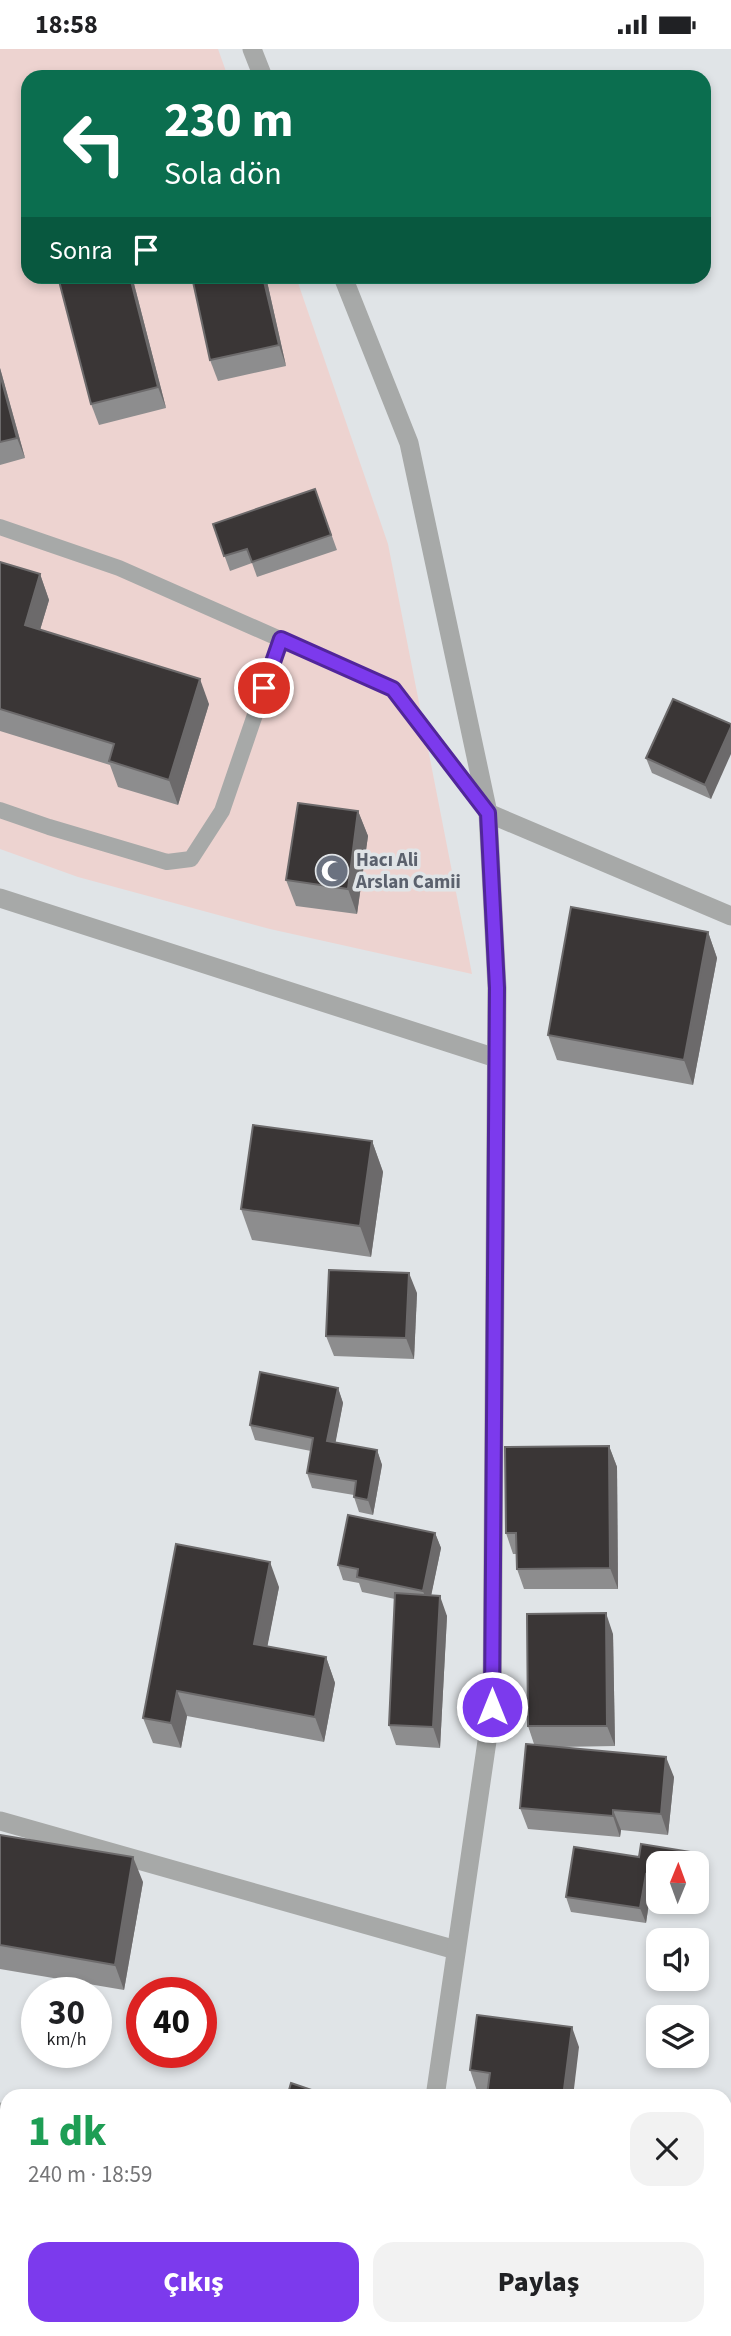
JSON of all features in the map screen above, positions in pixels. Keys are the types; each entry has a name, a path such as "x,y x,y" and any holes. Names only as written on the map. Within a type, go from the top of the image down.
{"street":[{"path":"252,49 260,70"},
{"path":"346,284 409,443 488,813 497,988 492,1707 436,2089"},
{"path":"488,813 731,916"},
{"path":"0,898 496,1058"},
{"path":"0,1821 456,1950"}],"lane":[{"path":"0,527 119,568 393,689 488,813"},
{"path":"0,810 167,862 191,859 222,811 281,639"}],"shaded area":[{"path":"0,49 218,49 226,70 21,70 21,284 298,284 388,544 472,974 270,929 78,877 0,849"}],"building":[{"path":"60,284 132,284 158,387 91,404"},
{"path":"194,284 265,284 279,345 210,360"},
{"path":"0,374 17,438 0,442"},
{"path":"315,489 331,535 252,562 247,549 224,556 213,524"},
{"path":"0,562 40,574 25,625 200,679 169,780 109,761 114,744 0,709"},
{"path":"673,699 731,724 705,785 646,758"},
{"path":"298,803 358,811 348,889 286,880"},
{"path":"571,907 708,932 684,1060 548,1035"},
{"path":"253,1125 372,1141 360,1226 241,1209"},
{"path":"329,1270 409,1273 406,1338 326,1336"},
{"path":"260,1372 338,1388 327,1441 377,1450 368,1500 354,1497 356,1481 307,1473 313,1438 250,1425"},
{"path":"609,1446 610,1568 517,1569 516,1533 506,1533 505,1447"},
{"path":"348,1515 435,1533 423,1591 357,1577 358,1569 338,1565"},
{"path":"176,1544 270,1562 254,1644 326,1657 315,1717 177,1691 171,1723 143,1718"},
{"path":"395,1593 440,1596 433,1727 389,1725"},
{"path":"606,1613 607,1726 528,1726 527,1614"},
{"path":"526,1744 666,1757 661,1814 613,1810 613,1816 520,1808"},
{"path":"0,1835 133,1857 115,1965 0,1945"},
{"path":"641,1844 685,1851 646,1851 646,1874 640,1908 566,1897 574,1847 639,1857"},
{"path":"477,2015 572,2027 564,2089 488,2089 490,2073 470,2070"},
{"path":"291,2083 309,2089 289,2089"}],"place":[{"name":"Hacı Ali Arslan Camii","path":"332,871"}],"route":[{"path":"264,688 281,639 393,689 488,813 497,988 492,1707"}]}
